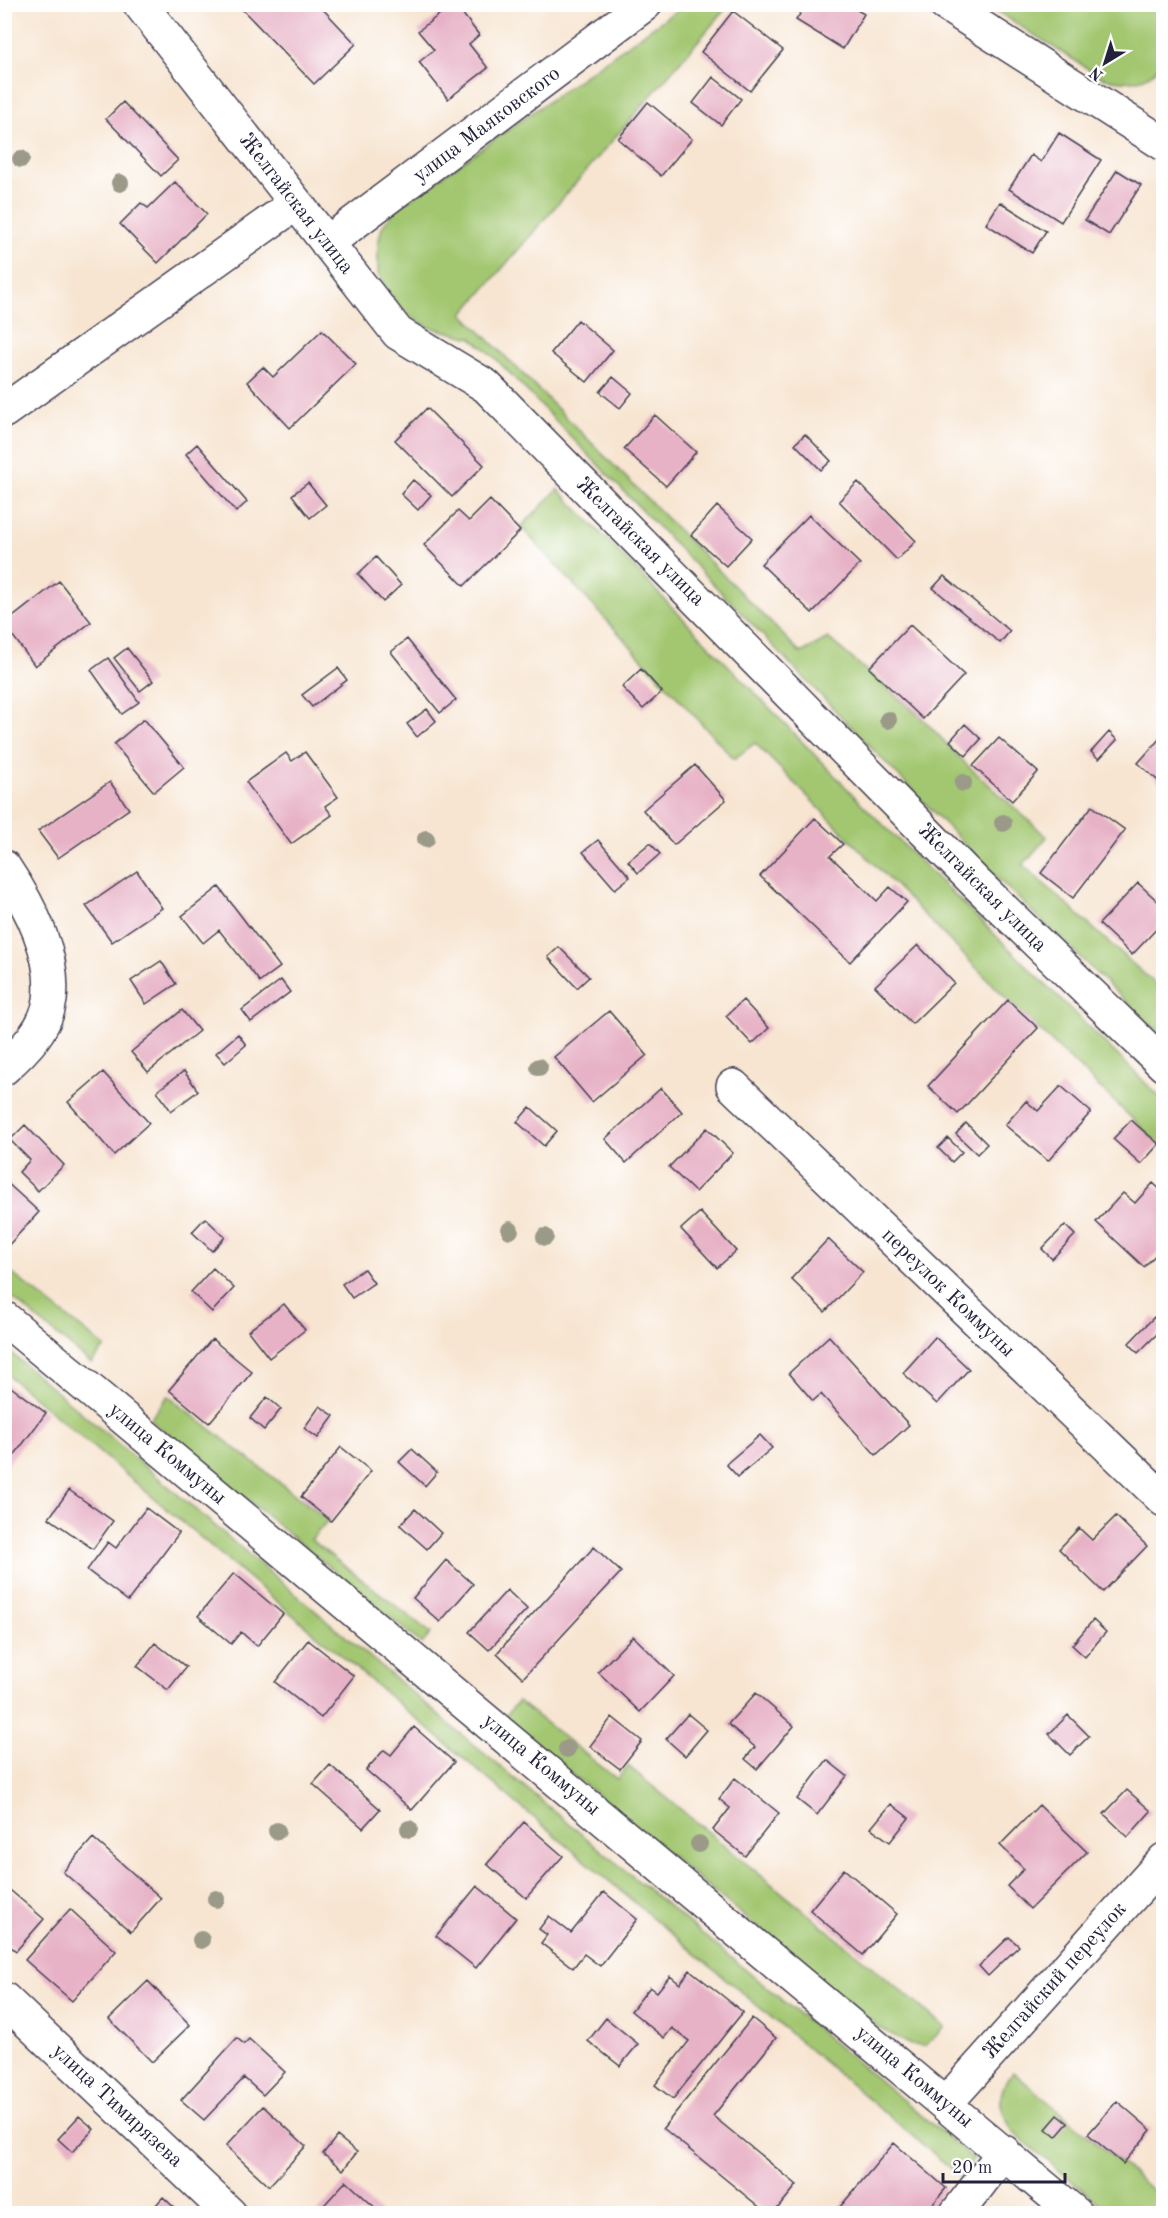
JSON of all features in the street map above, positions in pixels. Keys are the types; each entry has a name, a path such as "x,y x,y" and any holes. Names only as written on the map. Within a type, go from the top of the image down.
{"street":[{"name":"Желгайская улица","path":"140,4 398,333 486,386 976,884 1164,1065"},
{"name":"улица Маяковского","path":"327,243 645,4"},
{"path":"945,4 1160,133"},
{"path":"4,411 295,204"},
{"path":"4,867 39,929 48,967 50,1000 41,1025 26,1048 4,1068"},
{"name":"переулок Коммуны","path":"733,1086 1164,1500"},
{"name":"улица Коммуны","path":"4,1318 1076,2214"},
{"name":"Желгайский переулок","path":"946,2103 1164,1860"},
{"name":"улица Тимирязева","path":"4,2000 230,2214"},
{"path":"956,2214 1004,2152"}],"green space":[{"path":"684,5 729,5 463,314 801,653 828,638 923,719 966,764 1047,837 1023,865 1163,991 1163,1037 998,879 495,358 472,338 429,327 408,315 390,296 378,274 378,244 382,227 396,209"},
{"path":"987,5 1163,5 1165,39 1163,58 1158,67 1145,78 1119,81 1101,77"},
{"path":"558,489 865,807 1163,1100 1163,1148 1008,1000 755,743 734,759 521,527"},
{"path":"5,1268 105,1347 91,1363 5,1292"},
{"path":"5,1348 469,1741 974,2159 960,2176 5,1373"},
{"path":"168,1396 328,1520 311,1540 431,1633 422,1644 150,1419"},
{"path":"518,1701 617,1779 628,1766 945,2027 925,2046 911,2045 878,2027 504,1718"},
{"path":"1013,2072 1163,2199 1163,2213 1111,2213 1014,2133 1001,2102 1003,2088"}],"building":[{"path":"237,4 318,4 356,44 314,84"},
{"path":"453,4 479,35 469,44 488,68 448,99 419,62 434,50 418,31"},
{"path":"806,5 848,5 864,14 843,49 796,20"},
{"path":"733,11 783,50 750,91 701,52"},
{"path":"713,77 741,99 721,125 693,103"},
{"path":"123,102 178,160 161,176 106,119"},
{"path":"648,102 692,139 661,176 618,139"},
{"path":"1059,133 1101,160 1061,222 1009,189 1031,155 1041,162"},
{"path":"1117,170 1141,185 1109,235 1085,220"},
{"path":"175,182 207,214 158,263 120,224 141,203 148,208"},
{"path":"1000,202 1046,231 1032,253 986,224"},
{"path":"578,320 613,350 587,382 551,353"},
{"path":"322,330 356,364 290,428 247,382 263,367 273,377"},
{"path":"613,377 632,393 620,408 600,392"},
{"path":"427,408 484,465 452,497 395,440"},
{"path":"655,415 696,452 666,486 624,449"},
{"path":"805,434 831,461 821,470 795,444"},
{"path":"197,444 247,502 236,512 186,454"},
{"path":"413,480 431,495 418,510 401,494"},
{"path":"858,482 916,541 897,560 839,501"},
{"path":"308,483 326,505 310,518 292,495"},
{"path":"490,500 520,531 464,586 424,545 458,511 469,521"},
{"path":"717,506 752,538 726,566 691,535"},
{"path":"809,515 860,564 812,613 761,564"},
{"path":"376,557 401,585 383,602 358,574"},
{"path":"944,576 1010,631 1000,643 933,588"},
{"path":"59,581 91,622 35,666 4,624"},
{"path":"910,625 964,675 923,719 869,668"},
{"path":"407,639 456,700 440,713 391,652"},
{"path":"127,648 153,681 140,691 114,658"},
{"path":"108,658 139,702 122,714 91,670"},
{"path":"338,668 347,680 312,707 302,695"},
{"path":"641,669 662,692 643,709 622,687"},
{"path":"427,709 436,721 417,737 407,724"},
{"path":"144,719 184,767 154,792 114,744"},
{"path":"965,724 981,739 966,756 950,741"},
{"path":"1109,732 1117,740 1099,759 1091,752"},
{"path":"1162,736 1164,738 1164,786 1138,763"},
{"path":"999,738 1038,772 1012,801 973,766"},
{"path":"305,752 338,797 325,806 332,815 291,844 246,782 286,753 292,761"},
{"path":"695,765 726,800 674,845 643,810"},
{"path":"110,782 129,809 58,858 38,831"},
{"path":"1092,806 1125,830 1073,898 1041,873"},
{"path":"815,818 843,844 830,856 877,901 890,887 907,902 850,962 760,876"},
{"path":"598,840 630,877 615,889 583,852"},
{"path":"650,843 660,854 638,873 628,861"},
{"path":"137,871 162,908 112,942 86,906"},
{"path":"1138,883 1164,907 1164,921 1132,955 1099,924"},
{"path":"219,887 280,967 260,982 219,930 203,943 182,916"},
{"path":"918,945 954,983 912,1024 875,986"},
{"path":"559,947 589,977 577,988 548,957"},
{"path":"161,961 176,984 146,1004 131,981"},
{"path":"281,980 290,992 251,1022 242,1010"},
{"path":"743,1000 769,1028 752,1044 726,1016"},
{"path":"1008,1000 1038,1028 958,1114 928,1086"},
{"path":"182,1010 199,1031 148,1072 131,1052"},
{"path":"609,1011 647,1055 592,1102 554,1057"},
{"path":"238,1034 246,1045 225,1063 216,1053"},
{"path":"184,1071 198,1091 171,1111 157,1091"},
{"path":"103,1072 149,1123 114,1155 68,1102"},
{"path":"1061,1086 1091,1112 1048,1161 1005,1125 1026,1101 1038,1111"},
{"path":"661,1088 682,1112 626,1163 605,1139"},
{"path":"530,1107 557,1131 544,1146 517,1122"},
{"path":"1131,1120 1159,1144 1141,1164 1113,1139"},
{"path":"966,1123 987,1144 977,1154 956,1134"},
{"path":"25,1125 64,1165 38,1191 19,1172 30,1160 10,1140"},
{"path":"707,1128 733,1153 695,1192 669,1167"},
{"path":"948,1138 962,1152 952,1162 938,1148"},
{"path":"4,1180 39,1212 4,1250"},
{"path":"1153,1183 1164,1193 1164,1246 1144,1267 1096,1222 1123,1193 1135,1203"},
{"path":"700,1212 736,1251 717,1268 681,1229"},
{"path":"205,1218 225,1237 212,1251 192,1232"},
{"path":"1065,1225 1075,1235 1052,1259 1042,1249"},
{"path":"828,1239 863,1272 825,1312 791,1279"},
{"path":"213,1268 234,1288 212,1312 191,1292"},
{"path":"364,1269 374,1283 352,1298 342,1284"},
{"path":"284,1304 305,1330 269,1358 248,1331"},
{"path":"1154,1317 1164,1327 1138,1353 1129,1343"},
{"path":"829,1336 909,1425 876,1455 821,1394 813,1401 789,1373"},
{"path":"935,1337 969,1369 937,1404 903,1373"},
{"path":"212,1339 252,1372 209,1423 169,1390"},
{"path":"4,1382 46,1413 4,1469"},
{"path":"267,1397 281,1409 264,1430 250,1418"},
{"path":"320,1406 334,1416 318,1438 304,1428"},
{"path":"760,1435 772,1448 738,1477 726,1464"},
{"path":"341,1447 371,1471 331,1521 301,1497"},
{"path":"412,1449 437,1472 425,1486 399,1462"},
{"path":"69,1490 113,1521 93,1549 49,1518"},
{"path":"146,1508 179,1533 128,1601 87,1570 108,1542 116,1548"},
{"path":"415,1509 441,1533 427,1549 400,1525"},
{"path":"1116,1516 1147,1546 1103,1592 1059,1549 1079,1528 1092,1540"},
{"path":"594,1547 621,1572 523,1678 497,1653"},
{"path":"446,1560 473,1584 440,1622 413,1598"},
{"path":"234,1573 283,1614 257,1646 241,1632 231,1644 198,1616"},
{"path":"507,1590 527,1609 489,1650 469,1632"},
{"path":"1093,1620 1106,1632 1085,1657 1072,1645"},
{"path":"633,1636 674,1676 640,1712 598,1672"},
{"path":"308,1640 354,1676 321,1718 275,1682"},
{"path":"155,1643 186,1667 168,1690 137,1666"},
{"path":"756,1693 794,1726 757,1769 745,1759 755,1747 728,1724"},
{"path":"688,1714 707,1730 685,1756 666,1739"},
{"path":"1068,1715 1089,1736 1070,1755 1049,1734"},
{"path":"612,1717 642,1741 620,1769 590,1746"},
{"path":"414,1727 454,1762 412,1810 366,1770 384,1750 391,1755"},
{"path":"827,1760 847,1776 817,1815 797,1799"},
{"path":"330,1765 380,1809 363,1828 313,1784"},
{"path":"735,1778 779,1813 745,1856 713,1830 730,1808 719,1799"},
{"path":"1127,1790 1151,1811 1128,1837 1104,1814"},
{"path":"891,1804 909,1818 890,1842 871,1828"},
{"path":"1039,1805 1087,1852 1030,1909 1007,1886 1024,1869 1000,1845"},
{"path":"524,1822 563,1856 526,1898 487,1864"},
{"path":"93,1838 161,1898 131,1932 63,1872"},
{"path":"844,1869 897,1914 863,1955 810,1910"},
{"path":"4,1885 44,1919 16,1951 4,1941"},
{"path":"477,1886 516,1918 476,1968 436,1936"},
{"path":"604,1892 637,1919 600,1966 584,1954 573,1968 541,1943 547,1935 539,1929 549,1916 571,1933"},
{"path":"70,1909 116,1951 72,2001 25,1960"},
{"path":"1009,1937 1019,1946 988,1976 979,1966"},
{"path":"690,1970 743,2012 673,2099 655,2085 689,2041 672,2028 664,2038 631,2011 650,1987 657,1992 670,1976 680,1984"},
{"path":"148,1981 190,2025 152,2062 109,2019"},
{"path":"606,2018 638,2044 620,2066 588,2041"},
{"path":"752,2018 776,2038 713,2116 797,2185 773,2214 768,2214 663,2128"},
{"path":"237,2038 244,2044 249,2039 285,2072 263,2095 244,2078 204,2120 181,2100"},
{"path":"1117,2101 1151,2130 1123,2164 1088,2134"},
{"path":"263,2106 306,2146 269,2186 226,2146"},
{"path":"1058,2115 1068,2123 1056,2137 1046,2129"},
{"path":"79,2116 94,2129 72,2152 58,2139"},
{"path":"337,2136 357,2152 343,2170 323,2154"},
{"path":"894,2143 946,2188 925,2214 834,2214"},
{"path":"346,2181 382,2214 316,2214"},
{"path":"163,2197 181,2214 148,2214"}]}
